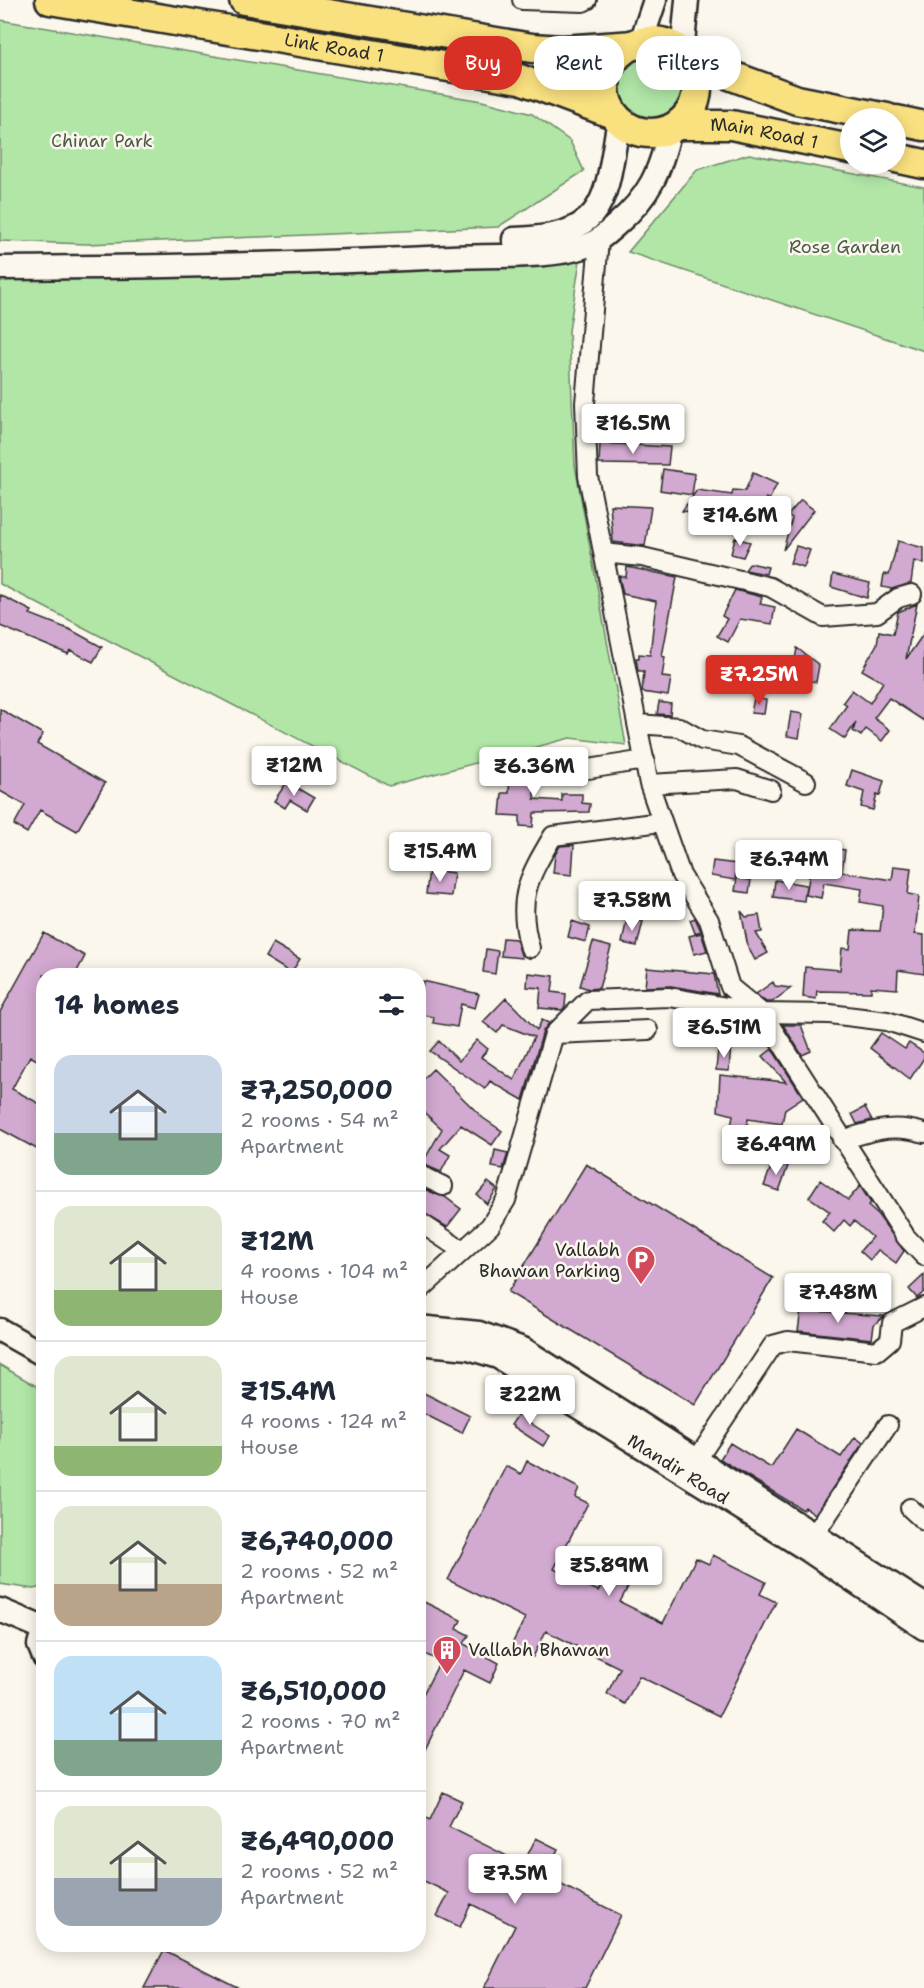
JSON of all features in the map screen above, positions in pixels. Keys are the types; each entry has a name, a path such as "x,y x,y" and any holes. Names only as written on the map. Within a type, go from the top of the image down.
{"main road":[{"name":"Link Road 1","path":"50,0 520,79 616,117 627,126 644,133 662,132 674,127"},
{"name":"Link Road 1","path":"244,0 532,48 562,50 636,44"},
{"path":"616,117 606,98 606,79 612,63 624,50 636,45"},
{"path":"741,78 797,100 840,109"},
{"path":"674,127 687,118 698,99 698,90"},
{"path":"906,122 924,126"},
{"name":"Main Road 1","path":"674,127 730,125 840,147"},
{"path":"906,160 924,164"}],"street":[{"path":"522,0 583,2 587,0"},
{"path":"641,36 655,0"},
{"path":"686,36 687,0"},
{"path":"0,256 351,246 557,236 574,230 591,218 601,204 608,182 616,117"},
{"path":"0,268 171,267 533,254 576,249 599,240 633,211 644,198 661,166 674,127"},
{"path":"599,240 585,403 588,476 637,724 661,822 681,874 709,920 730,987 762,1013 906,1238 924,1256"},
{"path":"603,553 642,557 770,587 823,617 877,613 898,598 912,594"},
{"path":"637,724 679,727 702,740 739,746 806,782"},
{"path":"563,773 645,760"},
{"path":"650,784 736,779 771,790"},
{"path":"531,948 524,925 524,892 532,871 553,836 661,822"},
{"path":"426,1284 490,1226 506,1200 554,1034 588,1000 669,997 762,1013 830,1014 887,1021 924,1034"},
{"path":"554,1034 648,1030"},
{"path":"842,1140 884,1128 904,1127 924,1133"},
{"path":"426,1178 443,1186"},
{"path":"426,1226 461,1250"},
{"path":"696,1461 773,1345 788,1341 877,1351 890,1340 892,1323 924,1306"},
{"name":"Mandir Road","path":"426,1328 479,1333 523,1349 924,1605"},
{"path":"0,1330 36,1350"},
{"name":"Mandir Road","path":"426,1344 469,1348 498,1357 808,1550 924,1628"},
{"path":"814,1535 888,1425"},
{"path":"910,1508 924,1521"},
{"path":"0,1610 36,1624"}],"green space":[{"name":"Chinar Park","path":"0,20 482,101 532,114 570,141 584,171 498,227 87,244 0,241"},
{"path":"636,56 636,90 686,90 681,106 671,116 659,121 645,121 633,116 623,106 618,90 624,90 624,67"},
{"name":"Rose Garden","path":"749,154 840,171 840,174 855,174 924,187 924,351 628,252 697,170"},
{"path":"581,254 569,331 575,465 626,745 570,738 389,786 0,584 0,280 359,273"},
{"path":"0,1365 36,1386 36,1588 0,1584"}],"building":[{"path":"600,443 670,447 668,465 599,464"},
{"path":"663,469 695,474 692,495 660,490"},
{"path":"753,473 777,484 769,500 766,498 760,520 700,510 698,513 682,511 697,490 732,495 733,490 745,491"},
{"path":"801,500 814,510 783,550 792,518 788,515"},
{"path":"610,505 651,507 645,546 613,542"},
{"path":"735,538 750,542 743,557 731,554"},
{"path":"898,541 924,548 924,564 914,561 911,583 892,589 882,587 884,574 889,575"},
{"path":"796,546 810,550 804,567 790,563"},
{"path":"750,563 768,567 766,574 745,570"},
{"path":"627,567 677,577 662,656 665,657 662,677 671,678 668,696 642,692 644,671 638,671 636,658 639,658 639,654 650,655 656,601 623,594 619,576 626,577"},
{"path":"833,574 870,583 867,598 831,587"},
{"path":"735,590 762,597 760,604 775,607 772,624 740,619 728,642 717,636 727,619 722,616"},
{"path":"0,595 32,611 30,614 71,630 102,647 93,662 70,650 68,654 0,626"},
{"path":"917,604 906,659 924,633 924,721 889,698 874,718 890,730 882,741 866,729 861,736 853,731 856,722 845,739 830,729 847,705 843,702 852,690 870,703 883,682 862,670 877,644 879,631 893,634 898,612"},
{"path":"797,648 819,665 816,682 792,678"},
{"path":"754,698 766,700 764,714 751,713"},
{"path":"659,702 671,704 670,715 657,714"},
{"path":"0,709 43,734 37,744 105,783 77,831 40,810 27,833 14,825 25,805 0,791"},
{"path":"791,712 803,714 799,738 787,736"},
{"path":"510,764 535,765 534,799 562,801 562,794 582,794 582,803 590,804 589,812 534,813 533,827 520,826 520,816 500,815 502,793 509,793"},
{"path":"852,770 884,781 880,795 877,794 873,810 861,807 864,792 847,786"},
{"path":"287,782 314,798 307,810 290,800 285,808 274,801"},
{"path":"574,845 572,875 553,873 555,855 560,846"},
{"path":"832,848 845,850 842,872 892,880 894,866 911,868 908,894 919,896 915,934 924,935 924,974 898,970 897,989 871,987 871,992 817,991 816,999 803,997 805,967 840,970 842,948 850,949 852,930 880,931 883,906 860,902 862,889 824,883 821,898 806,895 814,849 832,851"},
{"path":"713,861 737,864 735,880 711,876"},
{"path":"429,870 454,873 451,896 426,894"},
{"path":"737,878 751,880 749,893 735,891"},
{"path":"775,880 806,885 804,901 773,897"},
{"path":"741,911 746,917 759,915 762,932 756,933 768,953 755,960 748,947"},
{"path":"627,918 643,921 637,946 622,943"},
{"path":"695,918 701,931 695,933 690,920"},
{"path":"572,921 590,927 586,942 568,937"},
{"path":"44,933 85,956 79,968 36,968 36,1059 30,1056 12,1089 36,1102 36,1149 0,1129 0,1012"},
{"path":"701,933 707,951 694,954 689,936"},
{"path":"503,938 516,939 522,958 501,956"},
{"path":"593,942 611,947 599,988 589,989 580,986"},
{"path":"273,943 300,959 294,968 283,968 265,957"},
{"path":"486,949 498,951 495,974 483,972"},
{"path":"647,968 714,974 718,994 671,986 645,987"},
{"path":"528,973 554,976 552,992 566,994 565,1007 562,1010 539,1008 541,988 527,987"},
{"path":"426,982 479,994 475,1008 461,1004 457,1027 433,1023 434,1017 426,1016"},
{"path":"773,982 775,986 791,988 772,1002 766,1002 756,994"},
{"path":"506,998 537,1030 542,1020 549,1023 543,1031 523,1100 490,1081 485,1089 430,1051 439,1041 459,1061 477,1040 488,1049 481,1057 514,1080 534,1037 503,1025 497,1033 483,1022"},
{"path":"689,1012 744,1021 724,1036 687,1032"},
{"path":"783,1025 801,1025 811,1051 802,1055"},
{"path":"881,1033 905,1049 909,1043 924,1053 924,1058 910,1079 870,1048"},
{"path":"731,1044 729,1071 716,1070 718,1049"},
{"path":"772,1049 803,1097 785,1109 782,1124 748,1119 746,1136 730,1134 733,1115 718,1111 720,1075 786,1082 763,1056"},
{"path":"433,1069 483,1118 502,1131 492,1145 461,1125 440,1149 450,1155 441,1172 426,1166 426,1157 442,1129 426,1114 426,1076"},
{"path":"865,1107 872,1120 857,1124 852,1114"},
{"path":"495,1150 508,1153 503,1169 492,1167"},
{"path":"773,1161 788,1166 779,1191 764,1186"},
{"name":"Vallabh Bhawan Parking","path":"586,1164 773,1278 695,1405 508,1292"},
{"path":"820,1180 848,1200 860,1186 871,1203 868,1206 878,1215 904,1251 896,1263 878,1250 870,1260 860,1251 872,1237 854,1221 850,1226 844,1220 834,1232 822,1221 830,1212 809,1197"},
{"path":"488,1182 497,1189 487,1204 477,1195"},
{"path":"426,1190 445,1197 461,1209 447,1227 426,1215"},
{"path":"924,1275 924,1292 917,1298 909,1289"},
{"path":"801,1310 884,1316 874,1325 872,1339 798,1331"},
{"path":"426,1394 470,1416 462,1433 426,1415"},
{"path":"525,1404 536,1411 529,1422 550,1436 543,1446 511,1425"},
{"path":"796,1429 841,1457 855,1437 863,1443 815,1514 805,1507 803,1510 720,1459 730,1443 771,1468"},
{"path":"527,1461 579,1488 575,1497 588,1503 554,1569 598,1591 610,1568 632,1579 620,1602 663,1623 696,1558 709,1564 713,1555 766,1582 760,1594 776,1602 719,1716 639,1676 625,1704 607,1694 620,1668 546,1631 533,1657 511,1646 525,1618 448,1580 506,1466 521,1474"},
{"name":"Vallabh Bhawan","path":"426,1603 461,1620 457,1629 469,1635 464,1644 499,1663 490,1683 464,1670 426,1748 426,1688 440,1661 426,1655"},
{"path":"443,1792 462,1801 449,1827 523,1864 536,1838 558,1849 544,1876 621,1915 585,1988 484,1988 515,1926 471,1904 460,1927 437,1916 449,1893 426,1882 426,1818 430,1820"},
{"path":"163,1952 168,1952 239,1988 144,1988"}],"place":[{"name":"Vallabh Bhawan Parking","path":"641,1286"},
{"name":"Vallabh Bhawan","path":"447,1676"}]}
